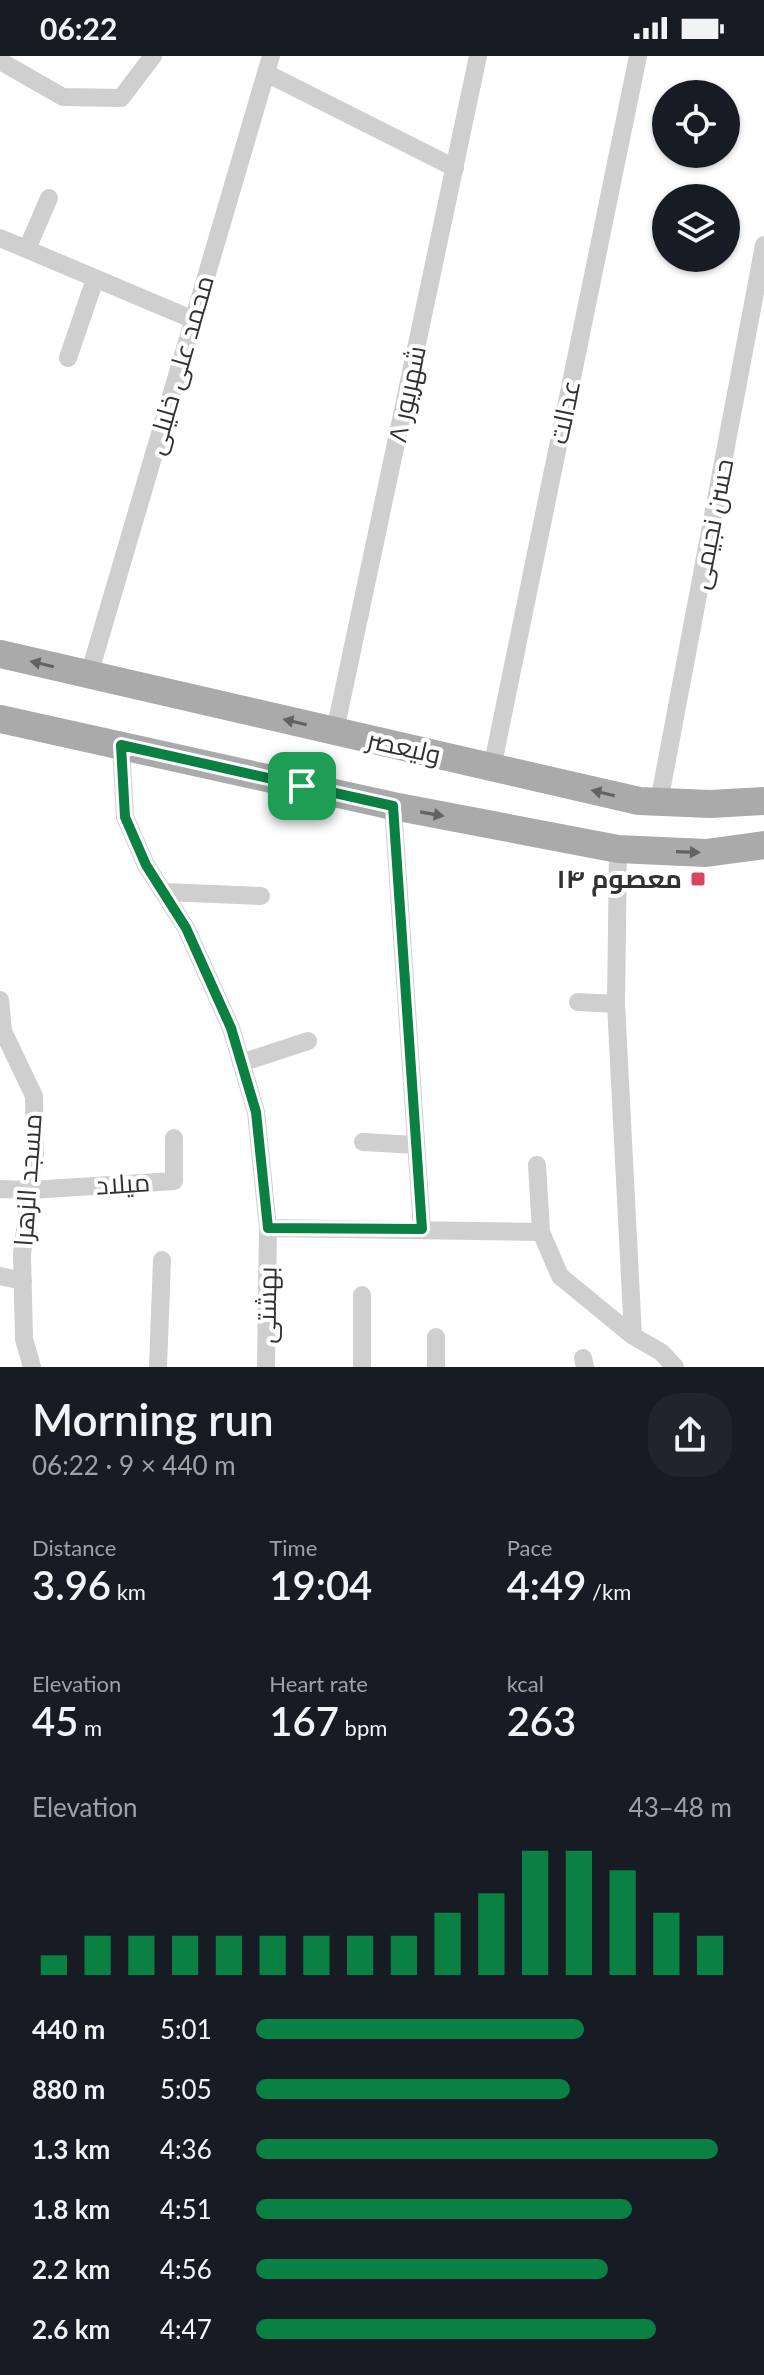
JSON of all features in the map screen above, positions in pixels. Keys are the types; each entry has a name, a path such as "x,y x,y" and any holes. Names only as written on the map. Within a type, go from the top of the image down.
{"main road":[{"name":"ولیعصر","path":"0,654 639,801 764,801"},
{"path":"0,719 393,806 618,849 706,853 764,845"}],"street":[{"path":"4,56 0,62 63,97 121,98 153,56"},
{"name":"۸ شهریور","path":"335,731 478,56"},
{"name":"عدالت","path":"492,768 638,56"},
{"path":"269,65 455,168"},
{"name":"محمد علی خلیلی","path":"89,675 269,65"},
{"path":"27,249 49,198"},
{"path":"0,238 194,320"},
{"name":"حسن نجیمی","path":"659,802 764,245"},
{"path":"68,358 95,279"},
{"name":"بهشتی","path":"121,745 125,817 146,865 186,928 231,1028 256,1112 268,1228 266,1367"},
{"path":"393,806 422,1229"},
{"path":"618,849 616,1004 633,1336"},
{"path":"164,892 261,896"},
{"name":"مسجد الزهرا","path":"0,1000 3,1031 34,1096 35,1152 22,1254 24,1339 32,1367"},
{"path":"578,1002 616,1004"},
{"path":"241,1063 308,1041"},
{"name":"میلاد","path":"30,1190 174,1181 174,1138"},
{"path":"363,1142 416,1145"},
{"path":"537,1165 541,1232 560,1276 633,1336 661,1352 675,1367"},
{"path":"0,1189 30,1190"},
{"path":"268,1228 541,1232"},
{"path":"158,1367 162,1260"},
{"path":"0,1276 23,1281"},
{"path":"362,1295 362,1367"},
{"path":"436,1337 436,1367"}],"place":[{"name":"۱۴ معصوم","path":"698,879"}],"route":[{"path":"121,745 302,786 393,806 422,1229 268,1228 256,1112 231,1028 186,928 146,865 125,817 121,745"}]}
